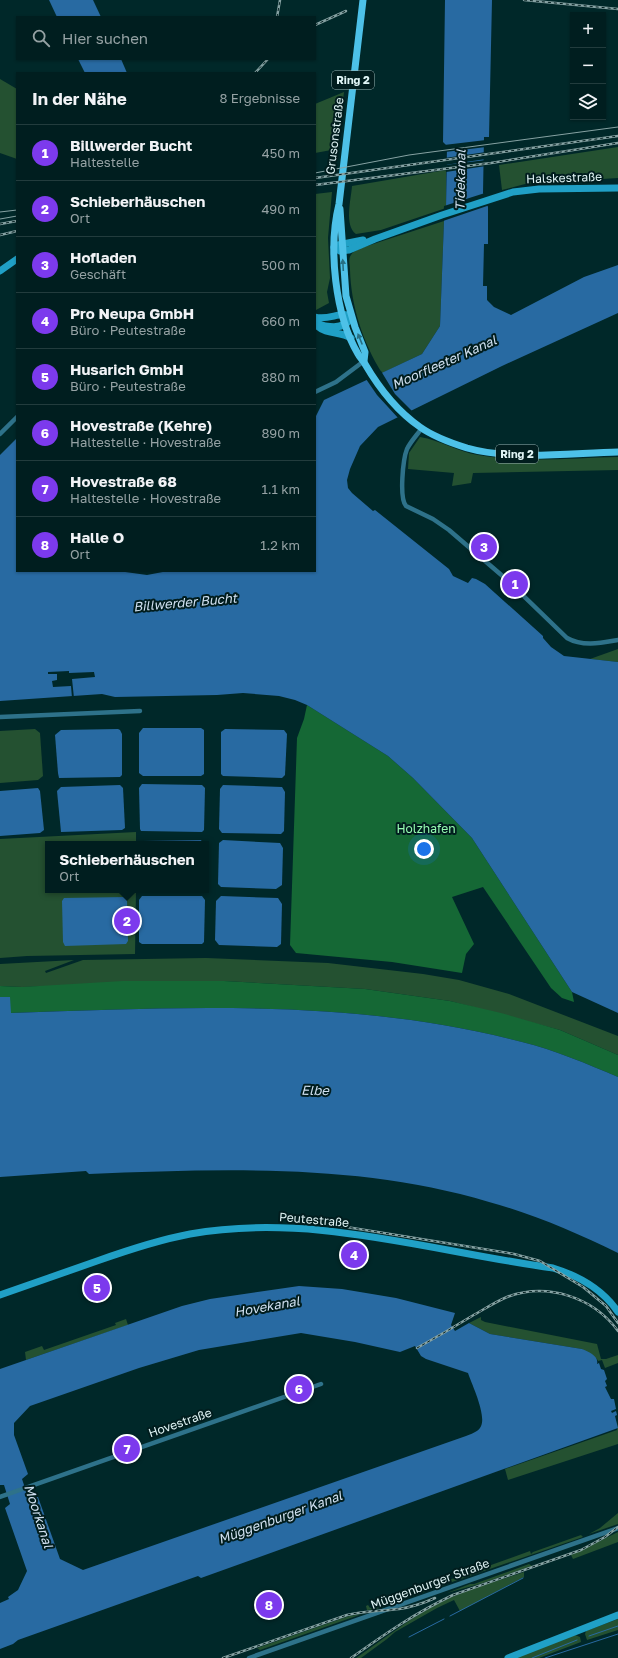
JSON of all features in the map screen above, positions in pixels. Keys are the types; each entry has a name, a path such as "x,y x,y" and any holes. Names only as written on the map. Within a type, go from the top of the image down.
{"main road":[{"name":"Grusonstraße","path":"346,325 336,282 334,247 335,222 340,204 363,0"},
{"name":"Grusonstraße","path":"340,204 346,296 351,317"},
{"name":"Ring 2","path":"351,317 365,352 364,361"},
{"name":"Ring 2","path":"346,325 358,356 364,361 387,397 414,422 445,441 468,448 493,453 523,455 618,452"}],"street":[{"name":"Halskestraße","path":"342,248 349,250 442,215 489,200 529,190 618,188"},
{"path":"334,247 342,248"},
{"path":"0,271 16,260"},
{"path":"316,317 324,319 343,314 351,317 346,325 333,327 316,324"},
{"path":"316,325 327,332 346,335 351,338"},
{"path":"316,392 336,382 364,361"},
{"path":"0,434 16,418"},
{"path":"422,428 409,445 404,459 402,497 406,506 433,519 449,530 506,579 567,638 590,644 618,640"},
{"path":"0,717 140,711"},
{"name":"Peutestraße","path":"0,1295 133,1248 167,1239 218,1230 282,1227 338,1232 553,1268 583,1280 602,1295 618,1312"},
{"name":"Hovestraße","path":"0,1497 321,1384"},
{"name":"Müggenburger Straße","path":"249,1658 618,1528"},
{"path":"508,1658 618,1615"}],"green space":[{"path":"0,79 16,88 16,159 0,153"},
{"path":"344,92 337,149 316,153 316,104"},
{"path":"618,147 618,178 525,184 502,190 499,165"},
{"path":"446,170 446,208 381,230 356,234 352,230 349,212 352,186"},
{"path":"332,192 328,238 330,278 327,292 329,303 316,310 316,194"},
{"path":"444,221 440,326 422,354 382,373 369,349 359,324 351,284 350,257 353,252 361,248"},
{"path":"420,437 478,455 513,459 618,457 618,470 473,473 471,483 452,486 454,473 408,469 409,453"},
{"path":"618,649 618,662 590,659"},
{"name":"Holzhafen","path":"307,705 388,756 413,778 472,838 572,992 574,1002 562,998 551,988 483,887 452,897 474,944 466,954 462,973 392,962 296,953 290,945 297,738"},
{"path":"35,729 40,733 43,776 38,780 0,783 0,731"},
{"path":"136,832 136,841 45,841 45,893 136,893 135,954 0,958 0,839"},
{"path":"206,958 328,963 423,974 459,980 509,994 618,1036 618,1055 560,1030 450,1001 365,989 224,981 22,987 0,986 0,964 74,960 45,971 46,973 83,960"},
{"path":"123,981 224,981 365,989 450,1001 501,1013 560,1030 618,1055 618,1077 583,1062 534,1045 459,1028 396,1018 332,1012 203,1008 10,1013 10,997 0,997 0,986 22,987"},
{"path":"481,1317 481,1320 485,1322 597,1344 601,1359 618,1355 618,1363 605,1368 602,1360 598,1361 582,1349 490,1334 469,1323"},
{"path":"126,1319 128,1325 26,1360 25,1352 42,1346 44,1350 116,1325 115,1323"},
{"path":"618,1423 618,1444 508,1480 505,1469 617,1430"},
{"path":"618,1513 618,1524 589,1534 600,1528"},
{"path":"618,1532 618,1542 573,1559 571,1555"},
{"path":"581,1535 583,1537 452,1582 449,1580 530,1551 531,1554"},
{"path":"529,1564 532,1566 483,1583 447,1593 470,1584 474,1584"},
{"path":"524,1572 524,1577 460,1611 454,1600 437,1608 395,1632 361,1658 356,1658 435,1605 468,1591"},
{"path":"443,1582 444,1585 407,1598 401,1593 409,1590 411,1594"},
{"path":"393,1596 394,1603 376,1609 367,1610 366,1606 368,1605 370,1608 385,1602 385,1600"},
{"path":"362,1614 260,1650 257,1648 349,1616"},
{"path":"618,1619 618,1630 587,1640 585,1634 586,1631"},
{"path":"575,1635 580,1637 581,1642 539,1658 515,1658"}],"water":[{"path":"49,0 93,0 101,16 57,16"},
{"path":"445,0 492,0 489,137 484,137 483,193 488,207 488,244 484,244 483,286 487,286 487,300 494,307 511,315 584,277 618,265 618,313 502,366 378,427 360,446 350,469 347,480 348,488 373,511 375,510 449,569 453,576 468,583 472,578 485,584 543,636 551,647 564,656 618,662 618,1013 572,992 472,838 413,778 388,756 307,705 279,696 243,693 115,697 102,694 0,701 0,455 16,439 16,572 125,572 147,575 163,572 316,572 316,416 324,400 422,354 440,326 444,221 446,208 447,146 443,142"},
{"path":"78,60 121,60 127,72 84,72"},
{"path":"143,728 201,728 204,730 204,774 201,776 143,776 139,773 139,733"},
{"path":"118,729 122,734 122,775 120,777 59,778 55,735 61,730"},
{"path":"225,729 284,730 287,734 285,775 282,778 223,776 221,774 221,732"},
{"path":"142,784 202,785 205,788 204,830 202,832 141,831 139,788"},
{"path":"120,785 123,788 125,828 122,830 61,832 57,791 61,787"},
{"path":"223,785 282,787 285,792 284,831 281,834 222,833 219,829 220,789"},
{"path":"38,788 40,791 44,830 40,833 0,836 0,791"},
{"path":"201,840 202,841 143,841"},
{"path":"223,840 280,843 283,848 282,885 276,889 221,887 218,884 219,843"},
{"path":"142,896 202,896 205,900 204,942 202,944 142,944 139,942 139,900"},
{"path":"221,896 278,898 282,904 281,944 277,947 219,945 215,940 216,901"},
{"path":"125,897 127,900 128,941 126,944 65,946 63,942 62,901 64,898"},
{"name":"Elbe","path":"0,997 10,997 11,1013 203,1008 332,1012 396,1018 459,1028 522,1042 559,1053 595,1067 618,1077 618,1253 555,1224 522,1212 440,1189 391,1180 341,1175 240,1170 89,1174 86,1171 0,1177"},
{"path":"299,1286 342,1289 396,1298 455,1313 451,1325 455,1331 469,1323 490,1334 582,1349 595,1357 597,1364 599,1363 601,1369 604,1370 607,1379 605,1381 607,1386 605,1387 611,1399 614,1399 616,1409 611,1411 612,1413 616,1411 617,1415 615,1416 618,1428 201,1578 198,1576 18,1640 13,1644 0,1649 0,1603 9,1599 8,1597 18,1590 27,1571 5,1508 10,1504 4,1485 0,1485 0,1369 182,1306 210,1299","holes":["301,1333 355,1342 400,1352 415,1346 421,1356 426,1359 468,1373 481,1409 482,1423 480,1428 476,1432 466,1436 83,1570 60,1559 38,1497 28,1497 22,1479 28,1474 14,1435 14,1423 30,1406 139,1368 199,1350"]}],"pier":[{"path":"486,140 486,147 445,152 444,145"},
{"path":"486,152 486,159 445,165 445,158"},
{"path":"486,160 486,166 446,172 445,165"},
{"path":"485,193 485,197 490,205 443,221 444,206"},
{"path":"381,371 395,394 413,412 399,419 377,395 366,379"},
{"path":"69,671 69,673 94,672 95,677 72,679 74,698 72,698 71,686 53,687 52,681 57,680 57,674 48,674 48,672"}],"waterway":[{"path":"450,1616 523,1578"},
{"path":"409,1637 444,1619"},
{"path":"589,1636 618,1626"},
{"path":"545,1658 618,1634"},
{"path":"532,1658 577,1640"}],"tram line":[{"path":"316,173 409,155 618,127"},
{"path":"0,212 16,210"},
{"path":"0,219 16,216"}],"railway":[{"path":"277,16 280,0"},
{"path":"524,0 618,9"},
{"path":"316,25 346,11"},
{"path":"256,72 267,60"},
{"path":"316,178 618,136"},
{"path":"316,185 491,163 618,143"},
{"path":"0,224 16,221"},
{"path":"0,235 16,231"},
{"path":"309,1221 514,1254 540,1261 583,1287 606,1306 618,1323"},
{"path":"417,1348 507,1297 538,1291 553,1292 582,1301 596,1309 608,1319 618,1331"},
{"path":"351,1658 388,1632 453,1595 581,1550 605,1537 618,1527"},
{"path":"223,1658 347,1615 404,1608 418,1605 435,1598"}],"place":[{"name":"Hofladen","path":"484,547"},
{"name":"Billwerder Bucht","path":"515,584"},
{"name":"Schieberhäuschen","path":"127,921"},
{"name":"Pro Neupa GmbH","path":"354,1255"},
{"name":"Husarich GmbH","path":"97,1288"},
{"name":"Hovestraße (Kehre)","path":"299,1389"},
{"name":"Hovestraße 68","path":"127,1449"},
{"name":"Halle O","path":"269,1605"}],"water label":[{"name":"Tidekanal","path":"460,180"},
{"name":"Moorfleeter Kanal","path":"444,362"},
{"name":"Hovekanal","path":"267,1306"},
{"name":"Moorkanal","path":"39,1516"},
{"name":"Müggenburger Kanal","path":"280,1517"}]}
